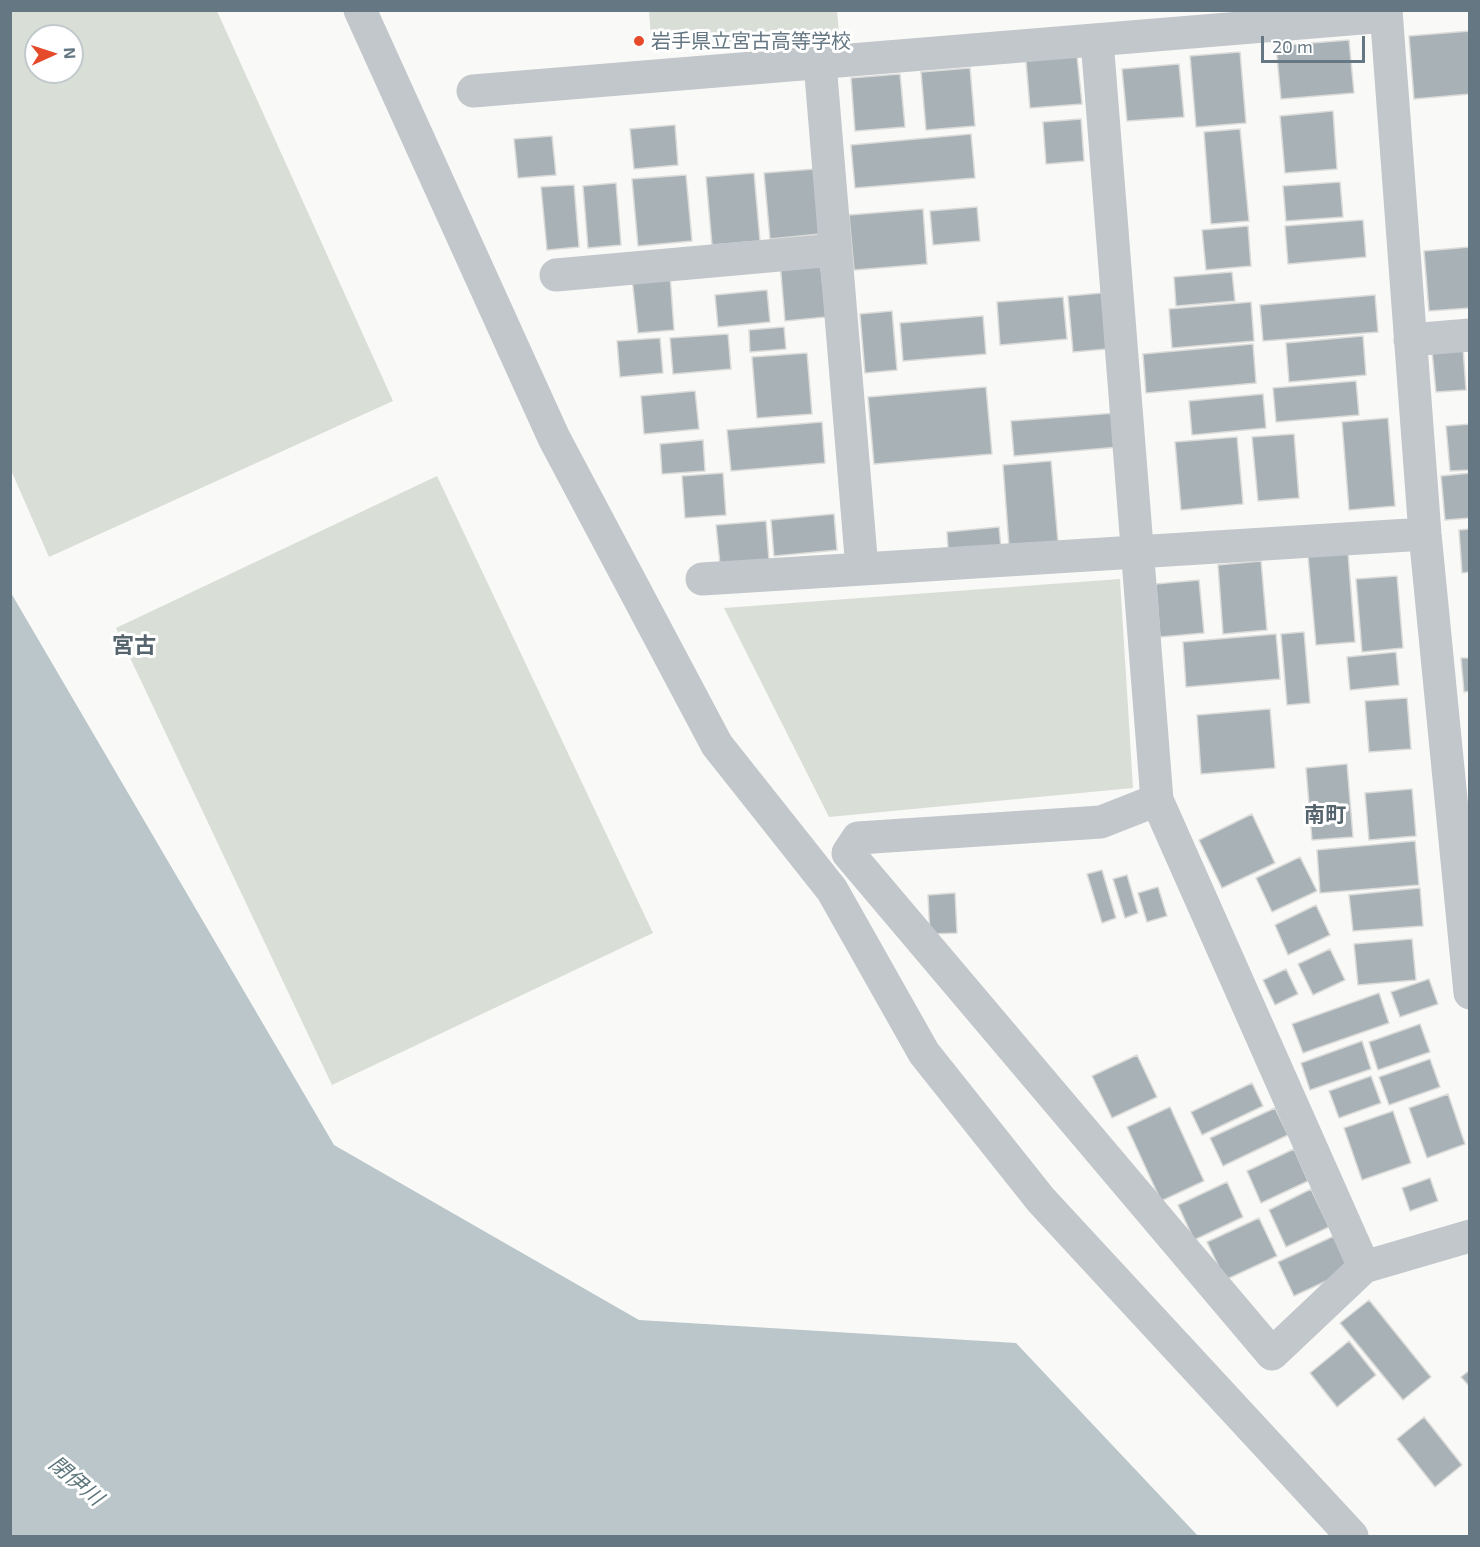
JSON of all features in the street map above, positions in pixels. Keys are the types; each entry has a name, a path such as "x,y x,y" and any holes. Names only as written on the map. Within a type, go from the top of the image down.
{"street":[{"path":"360,10 554,438 717,745 832,890 924,1053 1041,1200 1352,1536"},
{"path":"473,91 1097,40 1386,13 1425,534 1469,980"},
{"path":"1097,40 1157,800 1365,1267"},
{"path":"820,63 862,569"},
{"path":"556,275 835,250"},
{"path":"1410,340 1470,335"},
{"path":"702,579 1425,534"},
{"path":"1157,800 1101,822 858,838 848,853 1272,1354 1365,1267 1470,1236"}],"shaded area":[{"path":"10,11 217,11 393,401 49,557 11,470"},
{"path":"649,11 837,11 839,33 652,48"},
{"path":"437,476 653,933 332,1085 116,628"},
{"path":"1120,579 1133,788 829,817 724,608"}],"water":[{"name":"閉伊川","path":"11,593 334,1145 639,1320 1016,1343 1198,1536 11,1536"}],"building":[{"path":"1470,31 1470,94 1414,99 1409,36"},
{"path":"1349,40 1354,93 1281,99 1276,46"},
{"path":"1240,52 1246,123 1196,127 1190,56"},
{"path":"1077,56 1082,104 1030,108 1026,61"},
{"path":"1179,64 1184,117 1127,121 1122,69"},
{"path":"970,68 975,126 926,130 921,72"},
{"path":"900,74 905,127 855,131 851,78"},
{"path":"1333,111 1337,169 1285,173 1280,116"},
{"path":"1081,119 1084,161 1046,164 1043,122"},
{"path":"675,125 678,165 634,169 630,129"},
{"path":"1240,129 1249,221 1211,224 1204,132"},
{"path":"971,134 975,178 855,188 851,145"},
{"path":"552,136 556,175 518,178 514,139"},
{"path":"815,169 820,234 770,239 764,173"},
{"path":"754,173 760,241 712,245 706,177"},
{"path":"686,175 692,241 638,246 632,179"},
{"path":"1340,182 1343,217 1286,221 1283,186"},
{"path":"616,183 621,245 588,248 583,186"},
{"path":"574,185 579,247 547,250 541,187"},
{"path":"977,207 980,241 933,245 930,211"},
{"path":"923,209 927,264 854,270 849,215"},
{"path":"1363,220 1366,257 1288,264 1285,226"},
{"path":"1248,226 1251,266 1206,270 1202,230"},
{"path":"1470,247 1470,308 1429,311 1424,251"},
{"path":"820,259 826,317 785,321 780,262"},
{"path":"1232,272 1235,301 1176,306 1174,277"},
{"path":"670,275 674,330 638,333 632,278"},
{"path":"767,290 770,322 718,327 715,295"},
{"path":"1102,293 1107,349 1073,352 1068,296"},
{"path":"1375,295 1378,332 1263,341 1260,305"},
{"path":"1063,297 1067,339 1000,345 997,302"},
{"path":"1251,302 1254,341 1172,348 1169,309"},
{"path":"892,311 897,370 865,373 860,314"},
{"path":"983,316 986,354 903,361 900,323"},
{"path":"784,327 786,349 750,352 749,330"},
{"path":"728,334 731,369 673,374 670,338"},
{"path":"1363,336 1366,375 1289,382 1286,343"},
{"path":"660,338 663,373 620,377 617,341"},
{"path":"1253,344 1256,383 1146,393 1143,354"},
{"path":"1463,348 1466,390 1436,392 1432,351"},
{"path":"807,353 812,414 757,418 752,357"},
{"path":"1356,381 1359,415 1276,422 1273,388"},
{"path":"986,387 992,454 874,464 868,397"},
{"path":"695,391 699,429 644,434 641,396"},
{"path":"1263,394 1266,428 1192,435 1189,401"},
{"path":"1116,413 1119,447 1014,456 1011,421"},
{"path":"1388,418 1395,506 1349,510 1342,422"},
{"path":"822,422 825,463 731,471 727,430"},
{"path":"1470,424 1470,470 1450,471 1446,426"},
{"path":"1294,434 1299,498 1258,501 1252,437"},
{"path":"1237,437 1243,504 1181,510 1175,442"},
{"path":"703,440 705,471 662,474 660,444"},
{"path":"1051,461 1058,542 1009,546 1003,465"},
{"path":"723,473 726,515 685,518 682,476"},
{"path":"1470,473 1470,518 1445,520 1441,476"},
{"path":"834,514 837,550 774,556 771,520"},
{"path":"766,521 769,560 720,564 716,525"},
{"path":"999,527 1002,558 949,562 947,532"},
{"path":"1470,529 1470,572 1462,573 1459,530"},
{"path":"1348,553 1355,642 1316,645 1308,556"},
{"path":"1261,561 1267,630 1223,634 1218,565"},
{"path":"1397,576 1403,648 1362,652 1356,579"},
{"path":"1199,580 1204,633 1160,637 1156,584"},
{"path":"1304,632 1310,703 1287,705 1281,634"},
{"path":"1276,634 1280,679 1186,687 1183,642"},
{"path":"1396,652 1399,685 1350,690 1347,657"},
{"path":"1461,658 1470,658 1470,691 1464,692"},
{"path":"1407,698 1411,749 1369,752 1365,701"},
{"path":"1270,709 1275,768 1201,774 1197,715"},
{"path":"1347,764 1353,837 1312,840 1306,768"},
{"path":"1412,789 1416,836 1369,840 1365,793"},
{"path":"1252,814 1275,863 1222,888 1199,840"},
{"path":"1415,841 1419,885 1320,893 1317,850"},
{"path":"1300,857 1317,891 1272,912 1256,878"},
{"path":"1102,870 1116,918 1102,923 1087,874"},
{"path":"1127,875 1138,913 1125,918 1113,879"},
{"path":"1158,887 1167,916 1147,922 1138,893"},
{"path":"1420,888 1423,926 1353,931 1349,895"},
{"path":"955,893 957,933 930,934 928,895"},
{"path":"1316,905 1330,935 1288,955 1275,925"},
{"path":"1412,939 1416,980 1358,985 1354,944"},
{"path":"1330,949 1345,980 1313,995 1298,964"},
{"path":"1286,969 1298,994 1275,1005 1263,980"},
{"path":"1429,979 1438,1004 1400,1017 1391,992"},
{"path":"1379,993 1389,1023 1303,1053 1292,1024"},
{"path":"1420,1024 1430,1052 1378,1070 1369,1042"},
{"path":"1362,1041 1371,1069 1310,1090 1301,1063"},
{"path":"1137,1055 1157,1097 1112,1118 1092,1076"},
{"path":"1430,1059 1440,1087 1389,1105 1379,1077"},
{"path":"1371,1076 1381,1103 1339,1118 1329,1091"},
{"path":"1252,1083 1263,1106 1202,1135 1191,1112"},
{"path":"1448,1094 1465,1144 1427,1158 1409,1108"},
{"path":"1170,1107 1204,1181 1161,1201 1127,1127"},
{"path":"1275,1108 1288,1135 1223,1166 1210,1138"},
{"path":"1393,1111 1411,1163 1362,1180 1344,1128"},
{"path":"1294,1149 1308,1181 1261,1203 1247,1171"},
{"path":"1430,1178 1438,1201 1410,1211 1402,1188"},
{"path":"1227,1182 1243,1217 1194,1240 1178,1205"},
{"path":"1311,1189 1329,1227 1286,1247 1269,1210"},
{"path":"1259,1218 1277,1256 1225,1280 1207,1242"},
{"path":"1334,1236 1350,1270 1294,1296 1278,1262"},
{"path":"1369,1300 1431,1377 1403,1400 1340,1323"},
{"path":"1349,1341 1376,1375 1337,1407 1310,1373"},
{"path":"1470,1370 1470,1387 1461,1377"},
{"path":"1424,1417 1462,1465 1435,1487 1397,1439"}],"place":[{"name":"岩手県立宮古高等学校","path":"639,41"}],"district":[{"name":"宮古","path":"134,646"},
{"name":"南町","path":"1325,815"}]}
